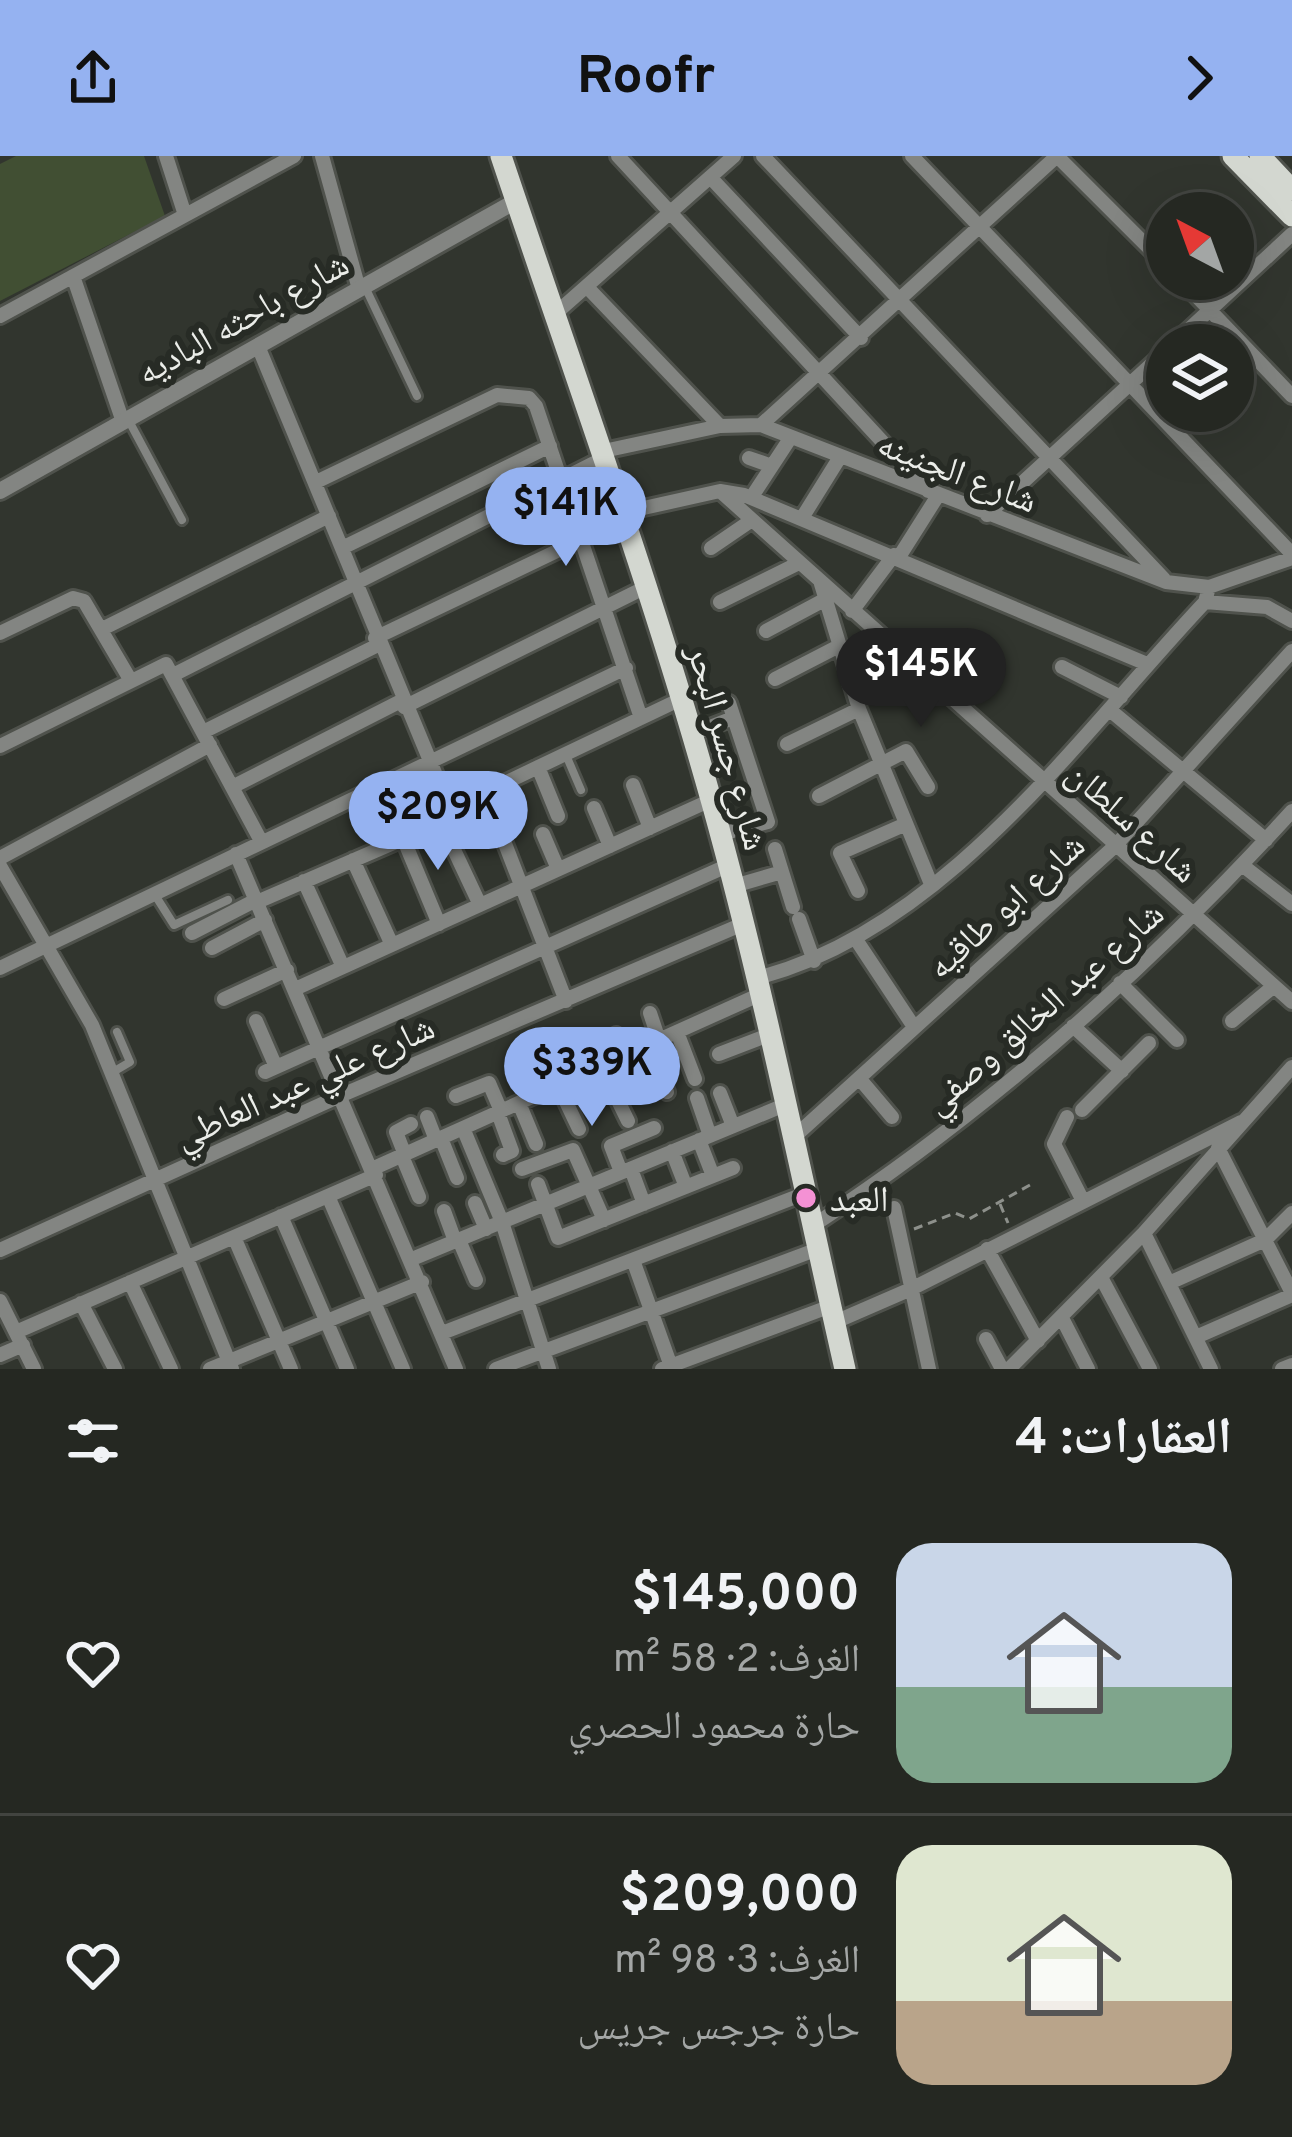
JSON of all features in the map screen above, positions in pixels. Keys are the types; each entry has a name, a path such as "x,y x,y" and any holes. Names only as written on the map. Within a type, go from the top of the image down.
{"main road":[{"name":"شارع جسر البحر","path":"501,156 648,586 721,834 845,1369"},
{"path":"1233,156 1292,216"},
{"path":"1260,156 1290,183"}],"street":[{"path":"166,156 185,215"},
{"path":"0,316 294,156"},
{"path":"322,156 362,287"},
{"path":"618,156 934,496 897,556 852,611"},
{"path":"555,314 734,156"},
{"path":"763,156 1166,582"},
{"path":"912,156 1292,556"},
{"path":"761,425 904,300 1057,156 1146,245"},
{"path":"710,177 861,338"},
{"name":"شارع باحثه الباديه","path":"0,491 516,201"},
{"path":"1195,324 1292,235"},
{"path":"73,276 125,420"},
{"path":"587,287 720,426"},
{"path":"1201,300 1292,396"},
{"path":"258,346 428,760 480,905"},
{"path":"987,515 1146,369"},
{"path":"316,482 497,395 519,393 536,406 641,718"},
{"name":"شارع الجنينه","path":"131,681 163,664 173,674 562,480 600,456 720,426 761,425 934,496 1207,595 1292,556"},
{"path":"752,498 791,437"},
{"path":"342,548 550,446"},
{"path":"802,518 840,457"},
{"path":"749,458 772,466"},
{"path":"621,513 720,490 752,498 1147,664"},
{"name":"شارع سلطان","path":"720,490 824,591 1292,1003"},
{"path":"102,629 329,516"},
{"path":"711,548 752,520"},
{"path":"230,1365 76,993 0,862 377,641 582,538"},
{"path":"720,602 799,563"},
{"path":"232,787 648,586"},
{"path":"766,632 824,591 859,709 931,884"},
{"path":"0,1355 19,1338 81,1303 328,1196 403,1155 677,1032 759,986 856,941 931,884 1042,780 1111,711 1207,595 1268,607 1292,622"},
{"path":"0,633 73,598 84,601 131,681 0,746"},
{"path":"775,680 839,646"},
{"name":"شارع ابو طاقيه","path":"794,1137 1115,846 1292,651"},
{"path":"1062,667 1121,697"},
{"path":"0,968 626,668"},
{"path":"173,674 261,841"},
{"path":"192,933 403,838 485,792 681,699"},
{"path":"787,744 859,709"},
{"path":"692,734 731,710 768,822 721,834"},
{"path":"1111,711 1266,840"},
{"path":"820,796 910,752 928,788"},
{"path":"538,767 558,816"},
{"path":"633,785 650,828"},
{"path":"485,792 566,1001"},
{"path":"296,989 711,800"},
{"path":"594,808 610,846"},
{"name":"شارع عبد الخالق وصفي","path":"814,1225 945,1134 1073,1026 1194,915 1292,811"},
{"path":"858,891 840,853 906,824"},
{"path":"543,834 558,869"},
{"path":"403,838 439,924"},
{"path":"775,849 814,961"},
{"path":"236,854 456,1369"},
{"path":"353,860 392,945"},
{"path":"1242,866 1292,904"},
{"path":"256,1021 271,1070 545,947 732,875 782,872"},
{"path":"304,881 344,967"},
{"path":"212,947 265,920"},
{"name":"شارع علي عبد العاطي","path":"0,1250 342,1095 743,924"},
{"path":"856,941 914,1027"},
{"path":"224,999 287,970"},
{"path":"1120,983 1177,1040"},
{"path":"1232,1021 1274,986"},
{"path":"650,1013 667,1092"},
{"path":"1073,1026 1122,1070"},
{"path":"677,1032 695,1078"},
{"path":"719,1054 771,1034"},
{"path":"616,1035 622,1056"},
{"path":"1083,1201 1054,1144 1074,1114 1149,1043"},
{"path":"582,1075 575,1053 595,1044"},
{"path":"601,1066 628,1121"},
{"path":"986,1340 1005,1369 1039,1341 1102,1279 1292,1067"},
{"path":"859,1078 892,1117"},
{"path":"456,1096 489,1083 512,1150 503,1155"},
{"path":"559,1085 579,1130"},
{"path":"720,1093 733,1126"},
{"path":"697,1098 713,1176"},
{"path":"519,1103 536,1144"},
{"path":"412,1259 787,1104"},
{"path":"427,1117 457,1178"},
{"path":"633,1260 668,1368 911,1289 1241,1122"},
{"path":"411,1124 396,1132 419,1197"},
{"path":"464,1128 502,1222 546,1361"},
{"path":"644,1204 611,1146 654,1128"},
{"path":"1196,1337 1292,1294 1218,1148"},
{"path":"522,1169 571,1149 604,1220"},
{"path":"672,1151 686,1187"},
{"path":"538,1184 561,1237 733,1168"},
{"path":"442,1333 806,1193"},
{"path":"328,1196 403,1369"},
{"path":"475,1203 486,1229"},
{"path":"895,1208 929,1369"},
{"path":"444,1211 476,1280"},
{"path":"1169,1282 1265,1240 1292,1213"},
{"path":"281,1216 347,1369"},
{"path":"1144,1233 1211,1369"},
{"path":"234,1237 291,1369"},
{"path":"496,1369 546,1361 652,1312 818,1249"},
{"path":"987,1249 1039,1341"},
{"path":"1102,1279 1150,1369"},
{"path":"130,1282 171,1369"},
{"path":"210,1369 230,1365 422,1282"},
{"path":"0,1300 34,1369"},
{"path":"81,1303 115,1369"},
{"path":"1062,1318 1088,1369"},
{"path":"1282,1369 1292,1365"}],"lane":[{"path":"362,287 417,396"},
{"path":"125,420 182,520"},
{"path":"566,754 581,790"},
{"path":"154,893 174,925 228,900"},
{"path":"111,1073 129,1065 117,1032"}],"path":[{"path":"900,1235 949,1215 969,1219 1030,1185"},
{"path":"999,1201 1013,1235"}],"green space":[{"path":"16,156 144,156 165,216 0,301 0,164"}],"place":[{"name":"العبد","path":"806,1198"}]}
